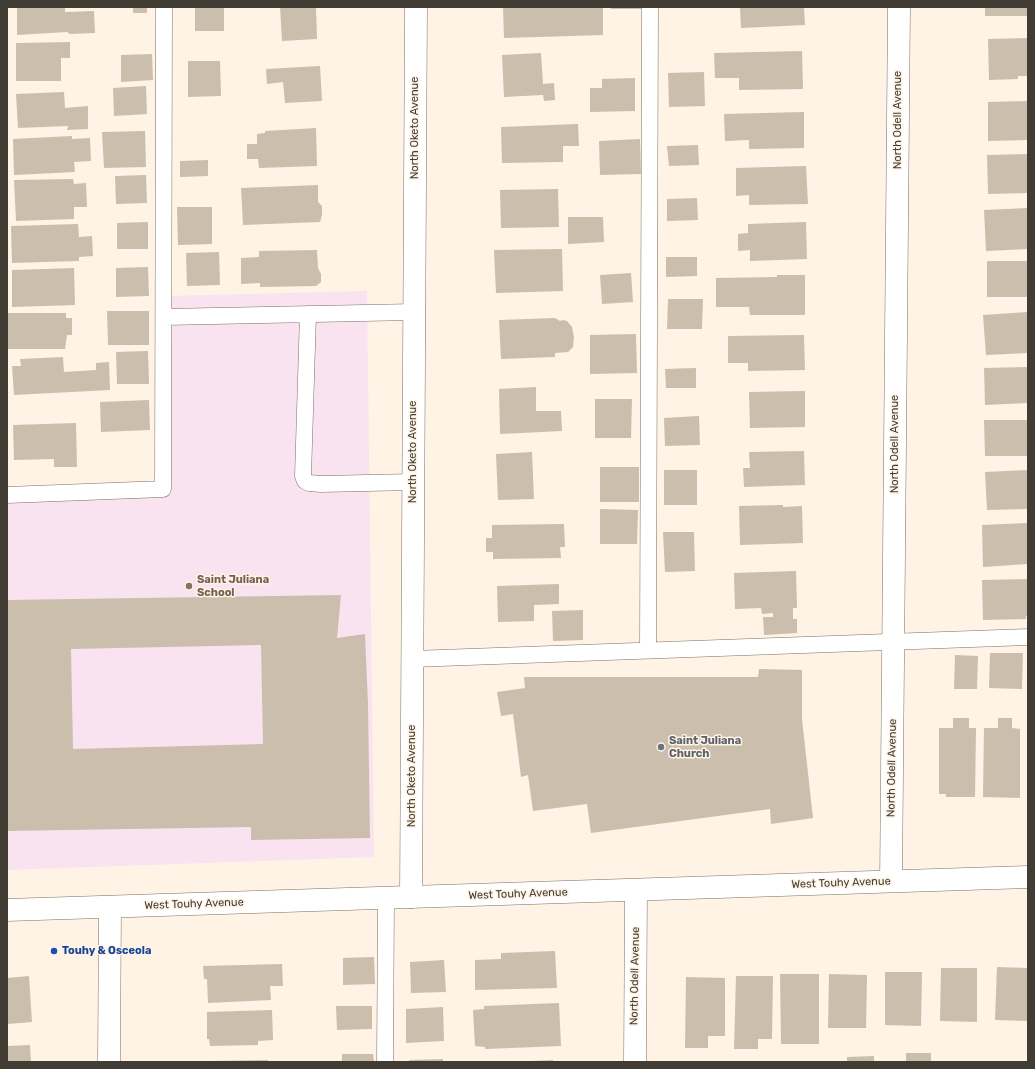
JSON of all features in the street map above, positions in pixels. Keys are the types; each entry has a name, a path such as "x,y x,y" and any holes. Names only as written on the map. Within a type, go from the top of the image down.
{"street":[{"name":"North Oketo Avenue","path":"411,897 416,7"},
{"name":"North Odell Avenue","path":"891,881 899,7"},
{"name":"West Touhy Avenue","path":"7,910 1028,877"},
{"name":"North Odell Avenue","path":"635,1062 636,890"},
{"path":"109,1062 110,907"}],"lane":[{"path":"7,495 163,488 164,7"},
{"path":"648,650 650,7"},
{"path":"164,317 414,312"},
{"path":"308,314 303,476 305,480 309,483 321,484 413,482"},
{"path":"412,659 1028,637"},
{"path":"385,1062 386,898"}],"shaded area":[{"name":"Saint Juliana School","path":"367,291 374,857 7,870 7,498 171,494 166,296"}],"building":[{"path":"17,7 65,7 65,12 94,11 95,33 70,34 67,32 17,35"},
{"path":"133,7 147,7 147,13 133,13"},
{"path":"195,7 224,7 224,31 195,31"},
{"path":"280,7 316,7 317,39 282,41"},
{"path":"503,7 603,7 603,35 504,38"},
{"path":"611,7 642,7 642,9 611,9"},
{"path":"740,7 804,7 805,25 741,28"},
{"path":"985,7 1028,7 1028,16 985,16"},
{"path":"1028,38 1028,76 1018,76 1018,79 989,80 988,39"},
{"path":"70,42 70,58 61,58 61,81 16,81 16,43"},
{"path":"802,51 803,89 739,90 739,78 715,78 714,53"},
{"path":"541,53 543,84 554,83 555,100 544,101 543,95 504,97 502,55"},
{"path":"152,54 153,80 121,82 121,55"},
{"path":"188,61 220,61 221,96 188,97"},
{"path":"320,66 322,101 285,103 283,82 267,84 266,69"},
{"path":"704,72 705,106 669,107 668,73"},
{"path":"635,78 635,111 590,112 590,88 602,88 602,79"},
{"path":"146,86 147,114 114,116 113,88"},
{"path":"64,92 65,108 88,106 88,129 67,130 68,126 18,128 16,94"},
{"path":"1028,101 1028,140 988,141 988,102"},
{"path":"804,112 804,148 749,149 749,140 725,141 724,114"},
{"path":"578,124 579,146 563,146 563,162 502,163 501,127"},
{"path":"316,128 317,166 259,168 258,159 247,159 247,144 257,144 257,134 265,133 265,131"},
{"path":"145,131 146,167 104,168 102,132"},
{"path":"72,136 72,139 90,138 91,161 74,162 75,172 14,175 13,139"},
{"path":"640,139 641,174 600,175 599,141"},
{"path":"698,145 699,165 669,166 667,146"},
{"path":"1028,154 1028,193 988,194 987,155"},
{"path":"208,160 208,176 180,177 180,161"},
{"path":"806,166 808,204 749,205 749,195 736,196 736,168"},
{"path":"146,175 147,203 116,204 115,176"},
{"path":"73,179 74,184 86,183 87,207 74,207 74,219 16,221 14,180"},
{"path":"318,185 318,202 322,206 320,222 243,225 241,188"},
{"path":"558,189 559,227 501,228 500,190"},
{"path":"697,198 698,220 667,221 667,199"},
{"path":"177,207 212,207 212,244 178,245"},
{"path":"1028,208 1028,249 986,251 984,210"},
{"path":"568,217 603,217 604,242 568,244"},
{"path":"148,222 148,249 117,249 117,223"},
{"path":"806,222 807,259 750,261 750,250 738,251 738,234 748,233 748,224"},
{"path":"78,224 79,237 92,236 93,256 79,257 79,261 12,263 11,226"},
{"path":"562,249 563,291 496,293 494,250"},
{"path":"317,250 318,268 321,274 321,282 316,286 260,287 260,283 241,284 241,258 259,257 259,251"},
{"path":"219,252 220,285 187,286 186,253"},
{"path":"666,257 697,257 697,276 666,277"},
{"path":"987,261 1028,261 1028,297 987,297"},
{"path":"148,267 149,296 116,297 116,268"},
{"path":"74,268 75,305 12,307 12,270"},
{"path":"631,273 633,302 602,304 600,275"},
{"path":"777,275 805,275 805,315 750,315 749,307 716,307 716,278 777,277"},
{"path":"668,299 703,299 702,329 667,329"},
{"path":"107,311 149,311 149,345 108,345"},
{"path":"1028,312 1028,353 986,355 983,315"},
{"path":"8,313 66,313 66,318 72,318 72,335 67,335 65,349 8,349"},
{"path":"555,318 560,321 567,321 572,327 574,337 573,347 568,352 555,353 555,357 501,359 499,320"},
{"path":"636,334 637,373 590,374 590,335"},
{"path":"804,335 805,370 748,371 748,363 728,363 728,336"},
{"path":"148,351 149,384 117,384 116,352"},
{"path":"63,357 64,372 96,370 96,363 109,362 110,390 14,395 12,366 21,366 20,359"},
{"path":"1028,367 1028,403 985,405 984,368"},
{"path":"696,368 696,388 666,388 665,369"},
{"path":"536,387 536,411 561,411 562,431 500,434 499,389"},
{"path":"805,391 805,427 750,428 749,392"},
{"path":"595,399 632,399 631,438 595,438"},
{"path":"149,400 150,430 101,432 100,402"},
{"path":"699,416 700,445 665,446 664,418"},
{"path":"984,420 1028,420 1028,456 985,456"},
{"path":"76,423 77,467 54,467 54,459 14,460 13,425"},
{"path":"804,451 805,485 744,487 743,468 750,468 749,452"},
{"path":"532,452 534,499 498,500 496,454"},
{"path":"600,467 639,467 639,502 600,502"},
{"path":"664,470 697,470 697,505 664,505"},
{"path":"1028,470 1028,509 987,510 985,472"},
{"path":"783,505 783,507 802,506 803,543 740,545 739,506"},
{"path":"600,509 638,510 637,544 600,544"},
{"path":"1027,523 1028,564 983,567 982,525"},
{"path":"564,524 565,547 560,547 561,558 493,559 493,552 486,552 486,538 492,538 492,525"},
{"path":"663,532 694,532 695,571 665,572"},
{"path":"796,571 797,608 793,608 793,619 797,619 797,633 764,635 763,617 773,617 773,613 762,614 761,608 735,609 734,573"},
{"path":"1028,579 1028,616 1026,616 1026,619 983,620 982,580"},
{"path":"559,584 559,604 534,605 534,621 498,622 497,586"},
{"path":"341,595 337,638 365,634 368,704 370,838 251,840 251,827 7,831 7,600","holes":["261,645 263,744 73,749 71,649"]},
{"path":"583,610 583,640 553,641 552,611"},
{"path":"990,653 1023,653 1022,689 989,688"},
{"path":"955,655 978,656 977,689 954,689"},
{"name":"Saint Juliana Church","path":"759,669 802,670 802,719 813,818 771,824 770,809 591,833 587,804 533,811 528,775 521,777 513,714 501,716 497,692 525,688 524,677 758,677"},
{"path":"953,718 969,718 969,728 976,728 975,797 946,797 946,794 939,794 939,728 953,728"},
{"path":"998,718 1012,718 1012,728 1020,729 1020,798 983,797 984,728 998,728"},
{"path":"555,951 557,988 475,990 475,960 501,959 501,953"},
{"path":"374,957 375,984 343,985 343,958"},
{"path":"444,960 446,992 411,993 410,962"},
{"path":"282,964 283,986 270,986 271,1000 208,1003 207,979 204,979 203,966"},
{"path":"997,967 1028,968 1028,1021 995,1020"},
{"path":"941,968 977,968 977,1022 940,1021"},
{"path":"885,972 922,972 921,1026 885,1025"},
{"path":"780,974 819,974 819,1044 781,1044"},
{"path":"829,974 867,975 866,1028 828,1028"},
{"path":"29,976 32,1022 7,1024 7,978"},
{"path":"736,976 773,976 772,1039 758,1039 758,1049 734,1049"},
{"path":"686,977 725,978 725,1036 708,1036 708,1048 685,1048"},
{"path":"559,1003 561,1046 485,1049 485,1047 475,1046 473,1010 484,1009 484,1006"},
{"path":"336,1006 372,1006 372,1029 337,1030"},
{"path":"443,1007 444,1041 406,1043 406,1009"},
{"path":"272,1010 273,1040 258,1041 258,1045 210,1046 209,1039 207,1039 207,1012"},
{"path":"30,1045 31,1062 7,1062 7,1046"},
{"path":"906,1053 931,1053 931,1062 906,1062"},
{"path":"342,1054 373,1054 374,1062 342,1062"},
{"path":"874,1056 874,1062 847,1062 847,1057"},
{"path":"443,1059 443,1062 409,1062 409,1060"},
{"path":"268,1060 268,1062 210,1061"},
{"path":"553,1060 553,1062 531,1062 531,1061"}],"place":[{"name":"Saint Juliana School","path":"189,586"},
{"name":"Saint Juliana Church","path":"661,747"},
{"name":"Touhy & Osceola","path":"54,951"}]}
